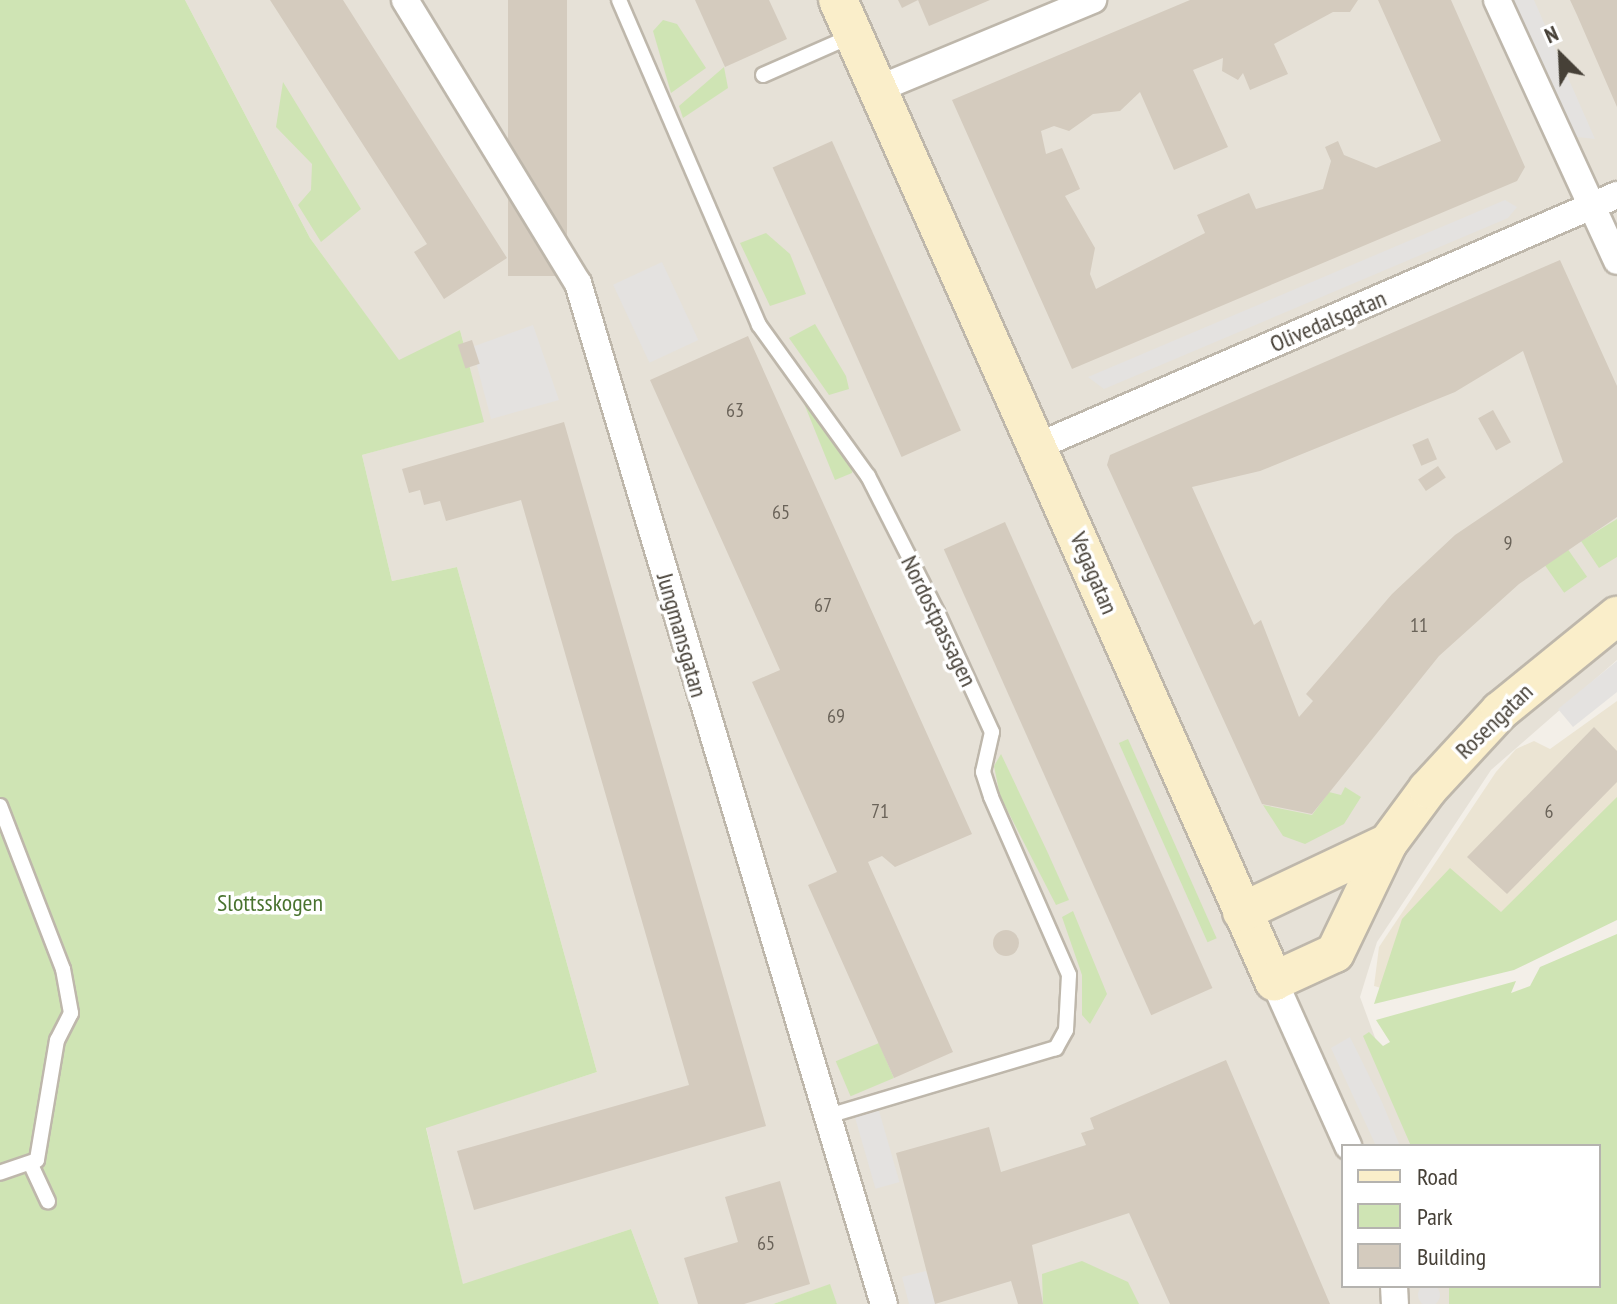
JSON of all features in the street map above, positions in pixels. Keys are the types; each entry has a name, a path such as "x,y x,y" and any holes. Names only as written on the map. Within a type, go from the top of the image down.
{"street":[{"name":"Jungmansgatan","path":"405,0 578,283 824,1117 884,1304"},
{"name":"Vegagatan","path":"838,0 1347,1144"},
{"path":"878,89 1093,0"},
{"path":"1497,0 1617,261"},
{"name":"Olivedalsgatan","path":"1038,446 1617,195"},
{"name":"Rosengatan","path":"1274,981 1335,953 1388,843 1500,711 1617,616"},
{"name":"Rosengatan","path":"1242,912 1388,843"}],"lane":[{"name":"Nordostpassagen","path":"619,0 759,325 868,476 937,612 992,732 983,772 991,797 1069,975 1066,1030 1056,1048 824,1117"},
{"path":"763,75 854,35"},
{"path":"0,806 63,969 71,1013 57,1040 32,1167 48,1201"},
{"path":"0,1173 32,1167"}],"shaded area":[{"path":"185,0 1617,0 1617,660 1491,770 1377,942 1360,997 1414,1144 1341,1144 1341,1288 1449,1288 1451,1304 837,1304 829,1285 773,1304 659,1304 631,1229 463,1285 426,1127 597,1072 457,567 392,581 362,455 483,421 460,330 399,361 310,238"},
{"path":"1509,0 1534,0 1595,139 1569,136"},
{"path":"1505,200 1517,207 1508,218 1104,389 1088,377"},
{"path":"662,262 698,340 649,363 613,285"},
{"path":"533,325 559,400 491,419 472,347"},
{"path":"1617,661 1617,692 1573,727 1558,709"},
{"path":"1617,701 1617,913 1399,993 1374,986 1379,947 1496,772 1516,749 1534,741 1550,749"},
{"path":"1350,1037 1399,1144 1375,1144 1331,1048"},
{"path":"878,1107 899,1182 875,1189 854,1114"},
{"path":"926,1271 936,1304 909,1304 902,1277"},
{"path":"1420,1288 1438,1288 1437,1303 1421,1303 1418,1295"}],"green space":[{"name":"Slottsskogen","path":"0,0 185,0 310,238 399,360 460,330 484,422 362,455 392,581 457,567 597,1072 426,1128 463,1284 631,1229 659,1304 0,1304"},
{"path":"663,20 677,24 706,68 671,93 653,31"},
{"path":"724,67 728,88 683,118 679,106"},
{"path":"283,82 361,209 321,242 298,205 311,190 312,164 276,127"},
{"path":"766,233 790,254 806,294 770,306 740,243"},
{"path":"815,324 846,376 849,389 829,395 789,338"},
{"path":"803,401 854,465 852,473 835,480"},
{"path":"1617,519 1617,557 1599,568 1581,541"},
{"path":"1567,548 1587,577 1564,593 1544,564"},
{"path":"1128,739 1217,938 1208,942 1119,743"},
{"path":"1001,754 1069,900 1056,905 1000,796 994,766"},
{"path":"1345,787 1361,797 1344,824 1305,844 1283,836 1263,805 1312,815 1329,792 1341,795"},
{"path":"1617,797 1617,920 1514,970 1374,1004 1402,919 1450,868 1501,912"},
{"path":"1073,911 1107,994 1090,1024 1082,1015 1082,975 1062,917"},
{"path":"1617,934 1617,1304 1449,1304 1449,1288 1601,1288 1601,1144 1410,1144 1363,1036 1369,1032 1383,1046 1390,1042 1376,1020 1516,981 1511,993 1530,986 1540,967"},
{"path":"879,1043 894,1078 851,1096 836,1061"},
{"path":"1082,1261 1128,1282 1139,1304 1043,1304 1042,1274"},
{"path":"830,1284 837,1304 773,1304"}],"building":[{"path":"270,0 343,0 507,258 444,299 414,252 427,244"},
{"path":"508,0 567,0 567,276 508,276"},
{"path":"695,0 769,0 787,39 725,67"},
{"path":"898,0 918,0 902,8"},
{"path":"918,0 990,0 929,26"},
{"path":"1190,0 1358,0 1350,12 1333,12 1274,44 1288,74 1250,90 1243,73 1238,80 1222,71 1223,58 1193,70 1228,147 1174,170 1140,92 1120,111 1093,114 1069,131 1054,126 1041,131 1046,154 1062,148 1080,189 1065,196 1095,248 1090,274 1096,289 1205,233 1197,215 1249,193 1256,209 1323,189 1331,161 1325,147 1338,141 1344,155 1376,168 1441,141 1378,0 1451,0 1525,167 1517,181 1072,369 952,100"},
{"path":"1570,0 1617,0 1617,107 1577,15"},
{"path":"832,141 961,431 902,457 773,167"},
{"path":"1560,260 1617,386 1617,517 1519,584 1439,656 1312,814 1262,804 1107,465 1110,455","holes":["1523,351 1563,462 1455,535 1392,594 1306,694 1313,701 1299,717 1261,620 1254,625 1192,487 1260,471 1455,392"]},
{"path":"748,336 972,834 895,867 882,856 868,862 953,1052 894,1078 808,885 837,872 752,682 780,670 650,380"},
{"path":"472,340 480,364 465,368 458,345"},
{"path":"1493,410 1511,442 1496,451 1478,418"},
{"path":"564,422 766,1126 474,1210 457,1151 689,1085 521,500 446,521 440,501 424,505 420,490 409,493 402,469"},
{"path":"1428,438 1437,459 1421,466 1412,445"},
{"path":"1438,466 1446,478 1426,491 1418,479"},
{"path":"1005,522 1212,988 1151,1015 944,549"},
{"path":"1594,727 1617,751 1617,782 1507,894 1467,857"},
{"path":"1006,930 1015,934 1019,943 1015,952 1006,956 997,952 993,943 997,934"},
{"path":"1226,1060 1330,1304 1170,1304 1129,1213 1032,1245 1043,1304 1018,1304 1011,1281 935,1304 896,1153 989,1127 1001,1172 1086,1145 1081,1133 1094,1129 1090,1118"},
{"path":"780,1181 810,1284 744,1304 698,1304 684,1258 738,1242 725,1197"}]}
